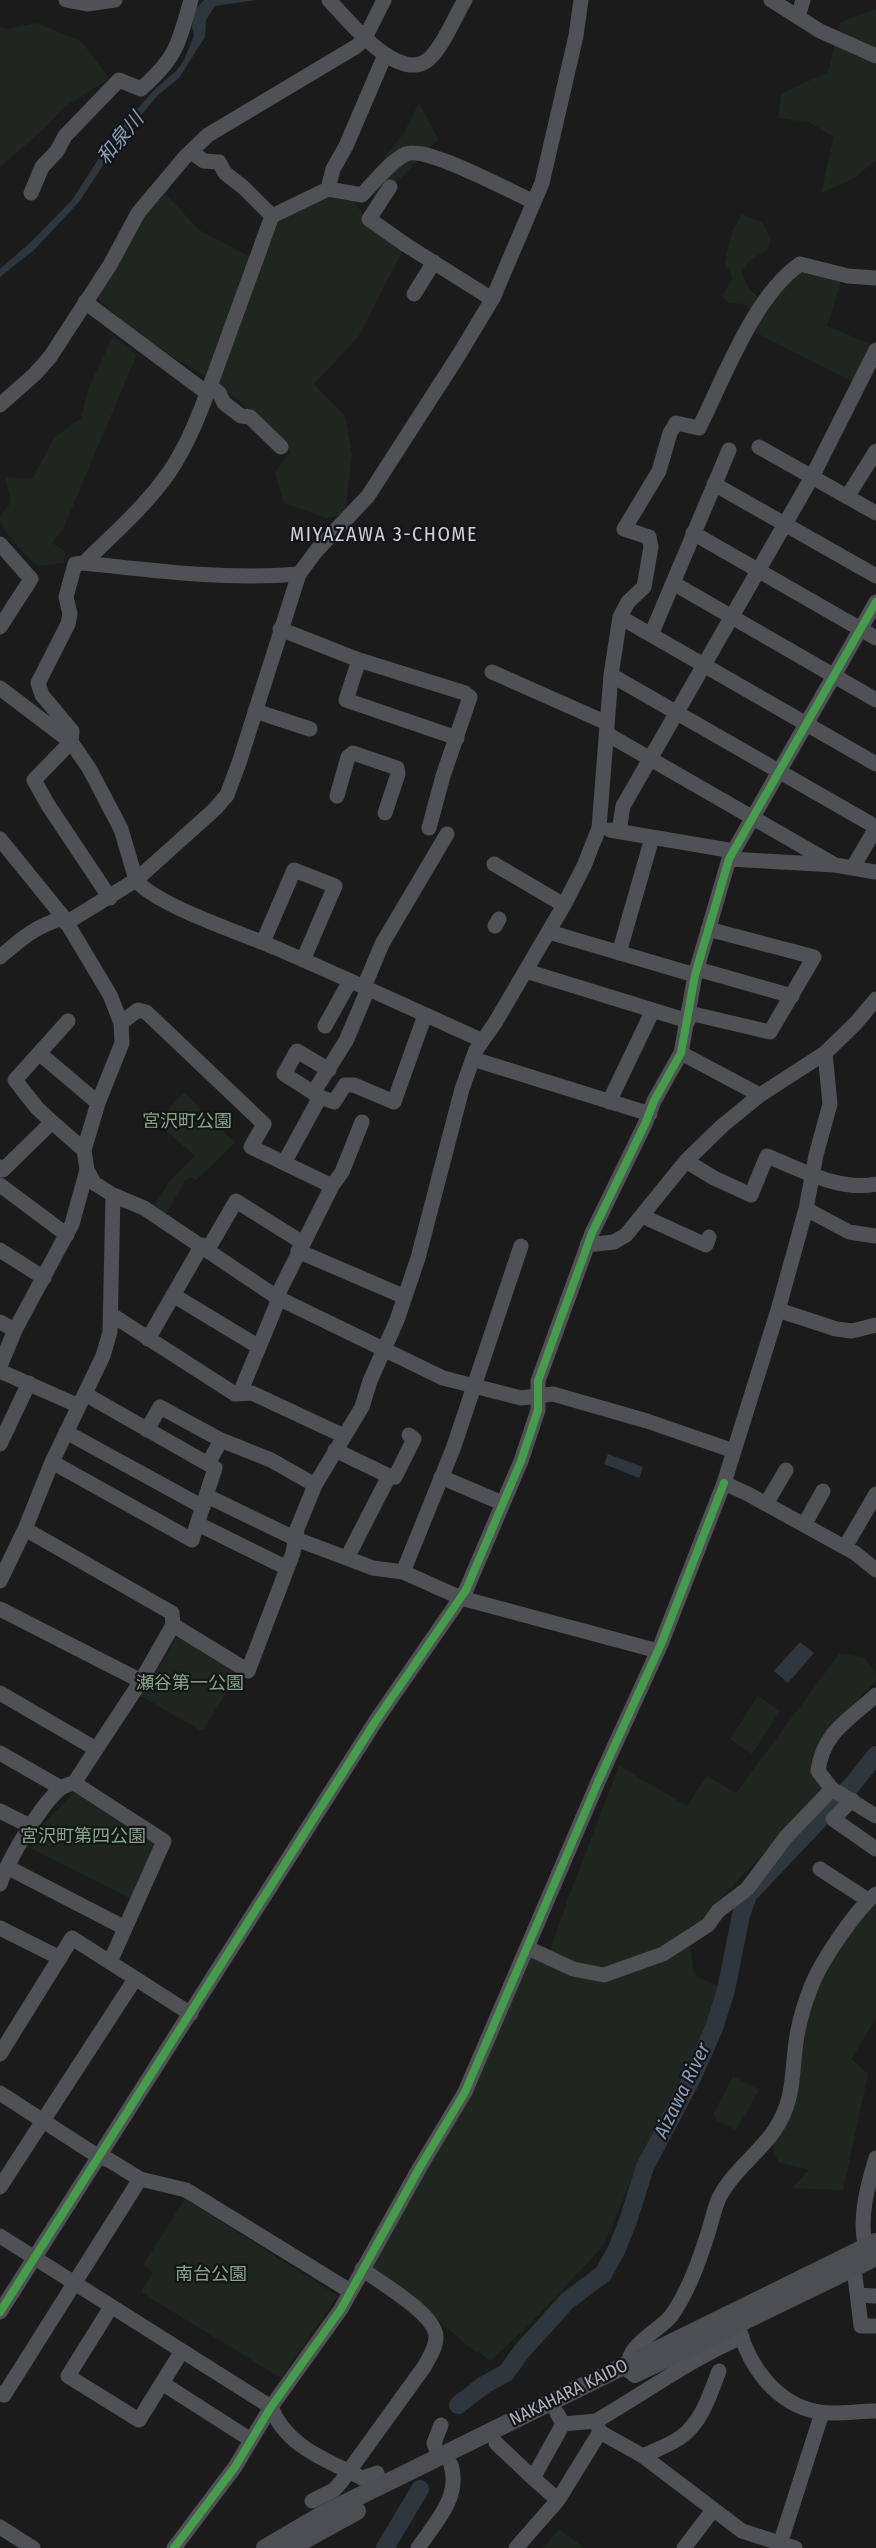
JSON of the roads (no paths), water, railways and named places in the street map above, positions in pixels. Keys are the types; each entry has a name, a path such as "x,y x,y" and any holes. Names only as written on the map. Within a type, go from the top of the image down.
{"main road":[{"name":"NAKAHARA KAIDO","path":"290,2548 445,2461 873,2248"},
{"name":"NAKAHARA KAIDO","path":"265,2548 325,2513 445,2461 560,2418 629,2370 740,2331 854,2268 873,2248"}],"street":[{"path":"66,0 87,4 115,0"},
{"path":"31,193 42,167 57,151 65,136 119,80 141,89 171,60 191,0"},
{"path":"329,0 365,38 385,55 407,64 418,64 430,58 465,0"},
{"path":"0,405 35,374 50,357 110,265 138,213 191,152 208,135 348,52 365,38 384,0"},
{"path":"0,957 30,931 47,922 65,921 110,898 136,880 215,809 227,795 299,574 317,550 368,496 492,300 534,202 558,115 581,0"},
{"path":"771,0 844,43 876,56"},
{"path":"798,16 803,0"},
{"path":"328,189 333,169 346,146 385,55"},
{"path":"191,152 204,161 219,162 225,173 243,187 272,216"},
{"path":"84,563 151,495 169,472 192,432 272,216 328,189 362,195 401,156 416,152 450,162 534,202"},
{"path":"390,187 369,219 492,300"},
{"path":"414,294 434,262"},
{"path":"173,1625 248,1671 287,1568 297,1529 315,1485 362,1407 418,1258 462,1089 473,1059 481,1040 495,1023 564,906 584,866 599,828 610,675 620,617 628,602 644,587 651,547 649,537 624,529 659,471 670,433 676,423 699,428 762,301 785,274 800,264 848,276 876,278"},
{"path":"85,302 209,390 219,393 224,403 241,416 250,417 281,447"},
{"path":"619,831 623,806 812,477 874,357"},
{"path":"759,447 876,513"},
{"path":"651,635 729,450"},
{"path":"847,497 876,451"},
{"path":"714,483 876,576"},
{"path":"693,533 876,638"},
{"path":"0,544 31,579 0,627"},
{"path":"110,898 34,780 71,742 72,731 42,695 38,683 68,624 70,614 66,597 75,564 84,563 208,576 257,577 299,574"},
{"path":"673,583 876,700"},
{"path":"0,2312 377,1719 461,1598 521,1461 538,1410 538,1381 587,1245 681,1053 696,972 732,855 876,602"},
{"path":"620,617 876,764"},
{"path":"280,629 359,660 465,693 470,697 442,776 429,828"},
{"path":"359,660 346,700 457,738"},
{"path":"492,672 607,729 650,759 835,865"},
{"path":"610,675 876,828 853,867"},
{"path":"0,688 71,742 89,768 121,829 136,880 141,887 182,909 263,942 481,1040"},
{"path":"255,711 310,729"},
{"path":"337,796 348,757 353,753 376,760 397,768 398,774 385,813"},
{"path":"599,828 732,855 853,867 876,872"},
{"path":"284,1162 329,1070 346,1041 361,985 382,944 447,834"},
{"path":"0,838 65,921 110,995 121,1023 122,1043 98,1103 84,1150 87,1170 94,1183 113,1195 144,1208 278,1298 443,1378 521,1398 553,1394 646,1421 734,1451"},
{"path":"619,953 652,838"},
{"path":"494,864 564,906"},
{"path":"263,942 294,870 335,886 303,960"},
{"path":"526,971 653,1010 770,1032 814,957 708,929"},
{"path":"549,932 619,953 792,996"},
{"path":"325,1026 361,985"},
{"path":"587,1245 614,1242 626,1235 686,1161 722,1126 760,1095 825,1053 856,1023 876,999"},
{"path":"121,1023 138,1010 146,1012 264,1124 251,1147 332,1186"},
{"path":"609,1102 653,1010"},
{"path":"329,1070 297,1051 284,1074 317,1095 334,1102 345,1085 354,1085 394,1101 425,1015"},
{"path":"68,1021 15,1080 37,1107 84,1150"},
{"path":"39,1053 98,1103"},
{"path":"681,1053 760,1095"},
{"path":"174,2548 236,2467 271,2407 317,2344 465,2092 598,1782 658,1651 724,1483 778,1310 806,1209 830,1104 825,1053"},
{"path":"473,1059 650,1114"},
{"path":"1,1170 52,1122"},
{"path":"240,1393 300,1247 332,1186 342,1172 362,1122"},
{"path":"686,1161 714,1178 751,1195 767,1156 813,1174 853,1185 876,1184"},
{"path":"51,1462 192,1540 215,1468 147,1430 82,1400 29,1383 0,1369 15,1330 67,1235 87,1170"},
{"path":"0,1185 67,1235"},
{"path":"0,1581 25,1529 51,1462 102,1356 110,1332 113,1195"},
{"path":"148,1339 173,1295 236,1201 300,1247 405,1297"},
{"path":"806,1209 849,1232 876,1236"},
{"path":"642,1216 706,1245 709,1237"},
{"path":"403,1572 441,1477 521,1246"},
{"path":"0,1250 44,1278"},
{"path":"173,1295 259,1347"},
{"path":"778,1310 836,1329 852,1331 876,1325"},
{"path":"112,1315 235,1394 252,1393 344,1436"},
{"path":"0,1322 15,1330"},
{"path":"0,1444 29,1383"},
{"path":"147,1430 160,1407 221,1440 271,1460 315,1485"},
{"path":"66,1432 205,1502 373,1568 403,1572 461,1598 658,1651"},
{"path":"335,1450 394,1477 414,1439 409,1435"},
{"path":"208,1464 221,1440"},
{"path":"766,1504 786,1470"},
{"path":"346,1558 389,1476"},
{"path":"441,1477 502,1503"},
{"path":"724,1483 845,1547 876,1570"},
{"path":"804,1525 823,1491"},
{"path":"845,1547 876,1494"},
{"path":"198,1524 287,1568"},
{"path":"25,1529 172,1613 173,1625 141,1681 96,1749 68,1785 30,1826 3,1874 125,1928"},
{"path":"0,1610 141,1681"},
{"path":"0,1693 96,1749"},
{"path":"876,1695 830,1736 820,1756 818,1771 842,1795 876,1816"},
{"path":"0,1753 68,1785 164,1841 110,1962"},
{"path":"528,1948 573,1969 604,1975 663,1954 708,1925 717,1911 747,1889 786,1838 842,1795"},
{"path":"842,1795 833,1819 876,1849"},
{"path":"0,1811 30,1826"},
{"path":"629,2370 636,2347 672,2313 701,2258 720,2197 740,2168 763,2146 783,2117 792,2090 797,2035 811,1985 840,1938 872,1897 820,1869"},
{"path":"0,1928 60,1958"},
{"path":"0,2054 72,1938 191,2014"},
{"path":"0,2187 135,1979"},
{"path":"0,2094 99,2157 109,2160 140,2179 186,2190 350,2291"},
{"path":"873,2248 862,2234 876,2158"},
{"path":"0,2393 4,2395 140,2179"},
{"path":"0,2236 271,2407 276,2420 290,2436 309,2451 362,2478 377,2473"},
{"path":"854,2268 861,2326 876,2326"},
{"path":"312,2501 334,2490 350,2471 424,2367 434,2348 436,2335 421,2312 362,2269"},
{"path":"858,2295 876,2296"},
{"path":"111,2307 68,2376 140,2420 182,2351"},
{"path":"516,2548 558,2500 598,2426 639,2396 740,2331 751,2359 761,2376 777,2392 806,2409 822,2413 876,2411"},
{"path":"643,2456 681,2438 693,2426 707,2402 719,2371"},
{"path":"162,2383 251,2440"},
{"path":"780,2544 822,2413"},
{"path":"533,2478 560,2418 598,2426 643,2456 742,2531 795,2548"},
{"path":"418,2548 448,2503 455,2482 434,2443 441,2425"},
{"path":"496,2443 558,2500"},
{"path":"684,2548 713,2510"},
{"path":"0,2527 33,2548"}],"waterway":[{"name":"Aizawa River","path":"458,2405 484,2385 506,2373 522,2351 567,2301 603,2274 616,2251 628,2221 645,2167 693,2076 714,2028 726,1990 741,1915 748,1895 852,1785 876,1755"},
{"name":"Aizawa River","path":"385,2548 420,2489"}],"district":[{"name":"MIYAZAWA 3-CHOME","path":"384,535"}],"water label":[{"name":"和泉川","path":"121,139"}],"park label":[{"name":"宮沢町公園","path":"187,1122"},
{"name":"瀬谷第一公園","path":"190,1684"},
{"name":"宮沢町第四公園","path":"83,1837"},
{"name":"南台公園","path":"211,2275"}]}
